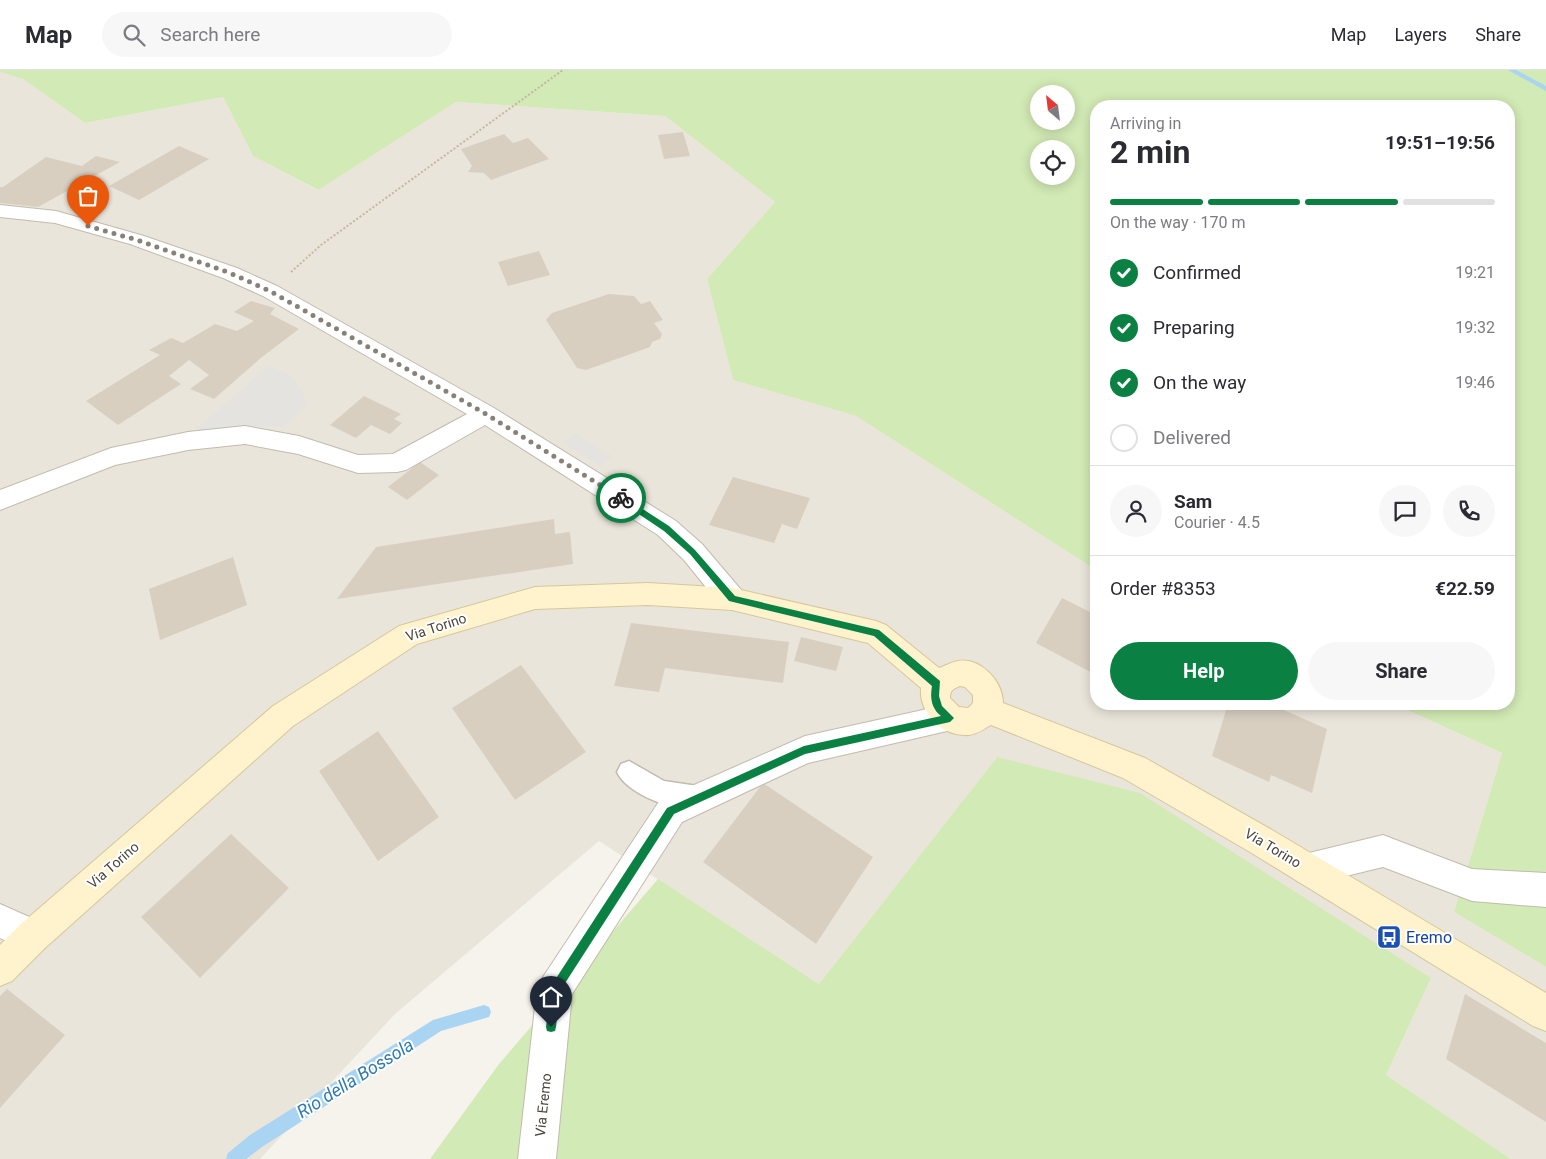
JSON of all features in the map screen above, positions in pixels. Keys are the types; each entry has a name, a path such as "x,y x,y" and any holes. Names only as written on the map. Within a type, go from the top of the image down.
{"main road":[{"name":"Via Torino","path":"0,969 32,936 283,716 409,634 535,598 648,594 732,599 876,633 937,684"},
{"path":"959,673 973,677 984,686 989,698 987,710 978,719 964,722 950,718 939,709 934,696 937,684 946,676 959,673"},
{"name":"Via Torino","path":"987,710 1134,768 1309,869 1546,1013"}],"street":[{"path":"0,211 56,217 137,240 230,273 270,291 486,414 667,528 693,552 732,599"},
{"path":"0,500 111,457 188,441 245,435 299,445 358,464 397,463 486,414"},
{"name":"Via Eremo","path":"537,1159 555,989 671,811 804,750 950,718"},
{"path":"1309,869 1383,851 1472,885 1546,890"},
{"path":"0,921 32,936"}],"lane":[{"path":"629,772 660,792 698,798"}],"path":[{"path":"270,291 321,245 563,70"}],"shaded area":[{"path":"0,72 23,79 85,123 223,97 253,156 317,190 456,102 665,116 775,202 707,279 733,380 856,416 1090,566 1090,710 1407,710 1502,753 1454,912 1546,967 1546,1159 1511,1159 1386,1075 1431,978 997,757 819,984 599,841 395,1014 260,1159 0,1159"},
{"path":"268,366 288,374 302,390 307,404 284,427 249,426 194,431"},
{"path":"575,433 612,456 600,466 563,443"}],"green space":[{"path":"0,70 1546,70 1546,967 1454,912 1502,753 1407,710 1515,710 1515,100 1090,100 1090,566 856,416 733,380 707,279 775,202 665,116 456,102 318,190 253,156 223,97 85,123 23,79 0,72"},
{"path":"997,757 1140,793 1431,978 1386,1075 1511,1159 430,1159 499,1064 658,879 819,984"}],"building":[{"path":"683,132 690,156 664,159 658,135"},
{"path":"504,134 513,143 528,138 549,159 491,180 484,173 468,172 472,166 461,149"},
{"path":"179,146 209,159 139,200 109,186"},
{"path":"96,156 120,162 38,207 0,203 0,187 3,187 46,157 82,166"},
{"path":"539,251 550,275 508,286 498,262"},
{"path":"609,294 634,296 641,304 650,301 663,320 654,323 662,334 660,339 652,342 650,347 586,370 577,368 546,320 552,313"},
{"path":"251,301 275,308 270,314 299,329 262,357 214,399 190,389 209,375 189,360 169,376 181,384 118,425 86,401 160,355 149,350 171,338 183,343 215,324 237,331 254,321 234,312"},
{"path":"364,396 401,414 394,419 402,423 390,434 371,425 356,438 330,425"},
{"path":"420,462 439,475 407,500 388,487"},
{"path":"733,477 810,498 797,529 782,524 774,543 709,525"},
{"path":"554,519 555,534 570,532 573,564 337,599 376,547"},
{"path":"233,557 247,605 160,640 149,589"},
{"path":"1062,598 1090,612 1090,672 1036,643"},
{"path":"631,623 789,642 783,683 665,668 659,692 614,686"},
{"path":"801,637 843,647 836,671 794,661"},
{"path":"521,665 586,752 515,800 452,708"},
{"path":"1226,710 1284,710 1327,729 1312,793 1271,775 1269,782 1212,756"},
{"path":"378,731 439,817 378,861 319,771"},
{"path":"763,783 873,857 816,944 703,862"},
{"path":"231,834 289,888 200,978 141,917"},
{"path":"7,989 65,1035 0,1108 0,996"},
{"path":"1465,994 1546,1043 1546,1122 1446,1059"}],"waterway":[{"path":"1511,70 1546,89"},
{"name":"Rio della Bossola","path":"234,1159 256,1141 438,1025 484,1012"}],"way so far":[{"path":"88,226 137,240 230,273 270,291 486,414 621,498"}],"place":[{"name":"Eremo","path":"1389,937"}],"route":[{"path":"551,1027 555,989 671,811 804,750 950,718 939,709 934,696 937,684 876,633 732,599 693,552 667,528 621,498"}]}
